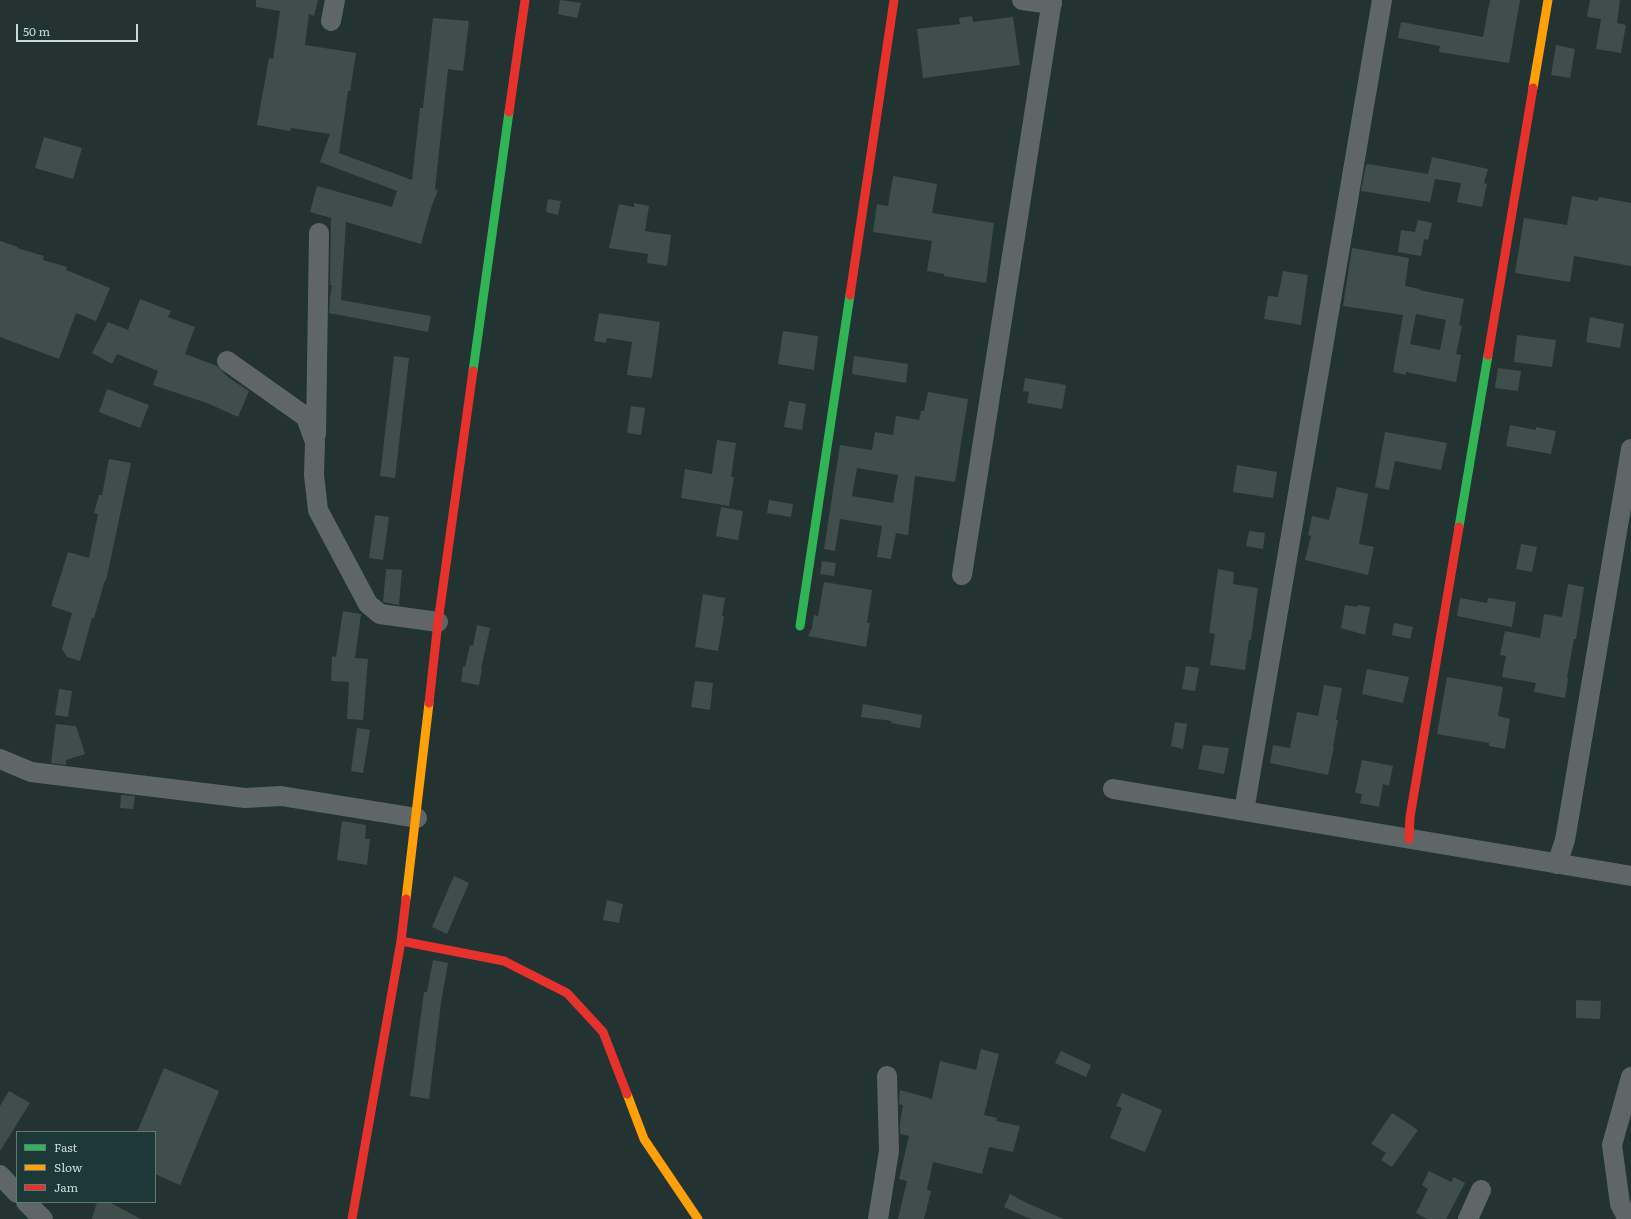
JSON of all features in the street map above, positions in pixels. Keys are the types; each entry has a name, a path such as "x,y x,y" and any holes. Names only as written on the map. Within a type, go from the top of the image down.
{"street":[{"path":"331,21 335,0"},
{"path":"352,1219 401,941 417,818 438,622 525,0"},
{"path":"800,626 894,0"},
{"path":"962,575 1052,2 1022,0"},
{"path":"1244,811 1382,0"},
{"path":"1409,839 1410,816 1548,0"},
{"path":"319,233 314,475 318,510 368,604 380,614 438,622"},
{"path":"227,361 306,417 315,442"},
{"path":"1557,864 1565,840 1631,449"},
{"path":"0,759 31,772 245,798 282,796 417,818"},
{"path":"1113,789 1631,876"},
{"path":"401,941 504,961 567,993 603,1032 644,1139 698,1219"},
{"path":"878,1219 889,1151 887,1076"},
{"path":"1628,1219 1620,1204 1612,1145 1631,1077"},
{"path":"0,1176 16,1192"},
{"path":"1468,1219 1481,1190"},
{"path":"27,1203 43,1219"}],"building":[{"path":"256,0 318,0 314,16 309,14 305,45 356,53 350,91 348,91 339,153 412,180 420,108 423,108 433,18 469,21 463,71 448,69 435,189 438,190 431,208 421,244 346,222 341,300 431,316 428,332 329,313 332,285 330,285 331,218 310,212 317,186 392,207 397,191 320,162 330,134 291,128 290,131 257,125 269,58 273,59 280,11 256,7"},
{"path":"560,0 581,3 577,18 558,14"},
{"path":"1490,0 1520,0 1509,63 1439,52 1440,46 1398,38 1401,22 1483,37"},
{"path":"1590,0 1620,0 1617,23 1626,25 1621,53 1596,49 1601,19 1587,17"},
{"path":"972,16 973,22 1013,17 1020,65 923,78 917,29 960,24 959,18"},
{"path":"1556,45 1575,49 1570,78 1551,75"},
{"path":"44,137 82,148 73,179 35,168"},
{"path":"1432,157 1488,169 1484,183 1487,184 1482,207 1457,202 1461,183 1435,179 1430,202 1361,191 1366,165 1368,164 1428,174"},
{"path":"893,176 937,184 932,213 994,223 986,283 944,276 944,274 927,271 932,241 873,232 877,204 888,206"},
{"path":"1572,196 1598,201 1599,197 1631,203 1631,266 1574,256 1570,282 1515,273 1524,218 1567,225"},
{"path":"548,199 561,201 558,215 546,212"},
{"path":"634,203 649,206 645,231 671,235 667,266 647,263 648,254 609,248 619,204 634,207"},
{"path":"1418,220 1432,223 1428,240 1424,239 1421,256 1398,252 1401,230 1415,232"},
{"path":"0,241 44,256 43,260 67,267 66,270 110,288 96,321 76,313 59,359 0,337"},
{"path":"1352,248 1409,258 1405,286 1464,299 1459,325 1462,326 1456,354 1461,355 1456,382 1406,372 1406,375 1393,372 1403,315 1343,306","holes":["1416,314 1446,320 1440,350 1410,344"]},
{"path":"1283,271 1308,275 1301,325 1264,319 1268,296 1278,297"},
{"path":"140,299 171,311 168,317 195,327 185,354 217,366 229,378 249,391 238,417 207,403 153,385 158,371 117,354 112,364 92,353 108,322 128,330"},
{"path":"599,313 660,322 652,378 627,375 632,342 607,338 606,343 594,341"},
{"path":"1590,317 1624,324 1620,348 1586,342"},
{"path":"783,331 818,336 814,370 778,364"},
{"path":"1517,335 1556,340 1552,367 1514,362"},
{"path":"394,356 409,358 395,478 380,476"},
{"path":"854,356 908,364 906,383 852,374"},
{"path":"1498,368 1521,371 1518,391 1495,388"},
{"path":"1025,378 1066,385 1062,409 1027,403 1029,392 1023,391"},
{"path":"107,389 149,405 140,428 99,412"},
{"path":"928,392 968,399 955,482 915,476 908,535 896,533 891,559 877,557 882,526 840,519 835,551 824,549 840,445 872,450 875,432 893,435 896,416 919,420 921,411 924,411","holes":["857,468 898,475 893,503 852,496"]},
{"path":"789,401 806,404 802,430 784,427"},
{"path":"631,406 645,408 641,435 627,433"},
{"path":"1510,425 1536,430 1536,427 1556,431 1551,454 1506,446"},
{"path":"1385,432 1447,443 1441,470 1395,461 1389,490 1375,487"},
{"path":"717,440 736,443 731,477 734,477 729,506 681,498 685,469 712,474"},
{"path":"109,459 131,463 106,581 105,580 94,618 92,618 80,661 67,657 62,649 72,613 51,606 68,552 89,558 98,514 94,513 99,495 102,495"},
{"path":"1237,465 1277,472 1273,498 1233,492"},
{"path":"1337,487 1368,494 1359,544 1374,547 1368,575 1305,560 1311,536 1308,535 1312,516 1329,520"},
{"path":"769,500 793,504 791,517 767,513"},
{"path":"721,507 743,511 738,540 716,536"},
{"path":"375,515 389,517 383,560 369,558"},
{"path":"1249,531 1265,533 1263,549 1246,546"},
{"path":"1521,544 1537,547 1532,572 1516,569"},
{"path":"822,561 836,563 834,576 820,574"},
{"path":"386,569 402,570 399,605 383,602"},
{"path":"1218,569 1234,572 1233,584 1258,588 1251,640 1249,640 1245,670 1210,665 1215,634 1209,633"},
{"path":"824,582 872,590 867,623 870,623 866,647 808,636 812,628 814,615 818,616"},
{"path":"1568,584 1584,587 1576,639 1574,639 1567,678 1565,698 1534,692 1536,683 1502,677 1506,656 1500,655 1505,631 1540,638 1544,614 1562,617"},
{"path":"703,594 725,598 722,616 724,616 718,651 695,647"},
{"path":"1460,598 1487,603 1488,598 1516,602 1512,627 1457,616"},
{"path":"1345,605 1370,607 1365,635 1341,628"},
{"path":"343,611 361,614 355,658 368,659 363,720 347,719 349,682 331,681 332,656 336,657"},
{"path":"1394,623 1413,627 1410,639 1392,635"},
{"path":"477,625 490,628 479,685 461,682 463,666 465,667 470,645 473,646"},
{"path":"1186,666 1199,668 1195,691 1182,689"},
{"path":"1367,669 1409,677 1403,703 1362,694"},
{"path":"1447,677 1503,687 1498,716 1510,719 1505,749 1489,746 1489,743 1437,734"},
{"path":"695,681 713,683 710,710 691,707"},
{"path":"1324,685 1342,688 1336,720 1338,720 1334,747 1328,775 1270,763 1273,745 1290,748 1297,712 1318,716"},
{"path":"59,689 72,691 68,717 55,715"},
{"path":"863,704 922,715 920,728 891,723 892,721 861,717"},
{"path":"1175,722 1187,724 1183,749 1171,746"},
{"path":"56,724 76,726 85,754 66,760 66,765 51,763"},
{"path":"357,728 370,730 363,773 351,771"},
{"path":"1203,745 1229,748 1224,774 1198,769"},
{"path":"1362,760 1393,766 1389,786 1383,784 1379,807 1360,803 1362,794 1355,793"},
{"path":"121,795 135,796 133,809 120,808"},
{"path":"342,821 366,825 365,839 370,839 367,865 337,860"},
{"path":"454,876 469,883 447,934 432,927"},
{"path":"607,900 623,904 619,923 603,920"},
{"path":"433,960 448,963 441,1003 429,1099 410,1096 424,992 427,992"},
{"path":"1576,1000 1601,1001 1600,1019 1576,1018"},
{"path":"981,1049 999,1054 984,1115 997,1118 996,1121 1020,1126 1013,1152 989,1147 982,1174 933,1162 927,1190 931,1191 924,1219 898,1219 907,1181 899,1179 909,1136 900,1134 903,1105 899,1104 900,1090 932,1099 940,1061 976,1070"},
{"path":"1061,1051 1091,1065 1086,1077 1055,1063"},
{"path":"164,1068 219,1091 180,1185 156,1174 156,1131 137,1131"},
{"path":"9,1091 30,1103 0,1151 0,1106"},
{"path":"1122,1093 1162,1110 1145,1152 1110,1138 1122,1108 1116,1106"},
{"path":"1392,1113 1418,1130 1392,1167 1381,1160 1386,1153 1371,1144"},
{"path":"1429,1171 1451,1182 1454,1177 1465,1183 1446,1219 1427,1219 1416,1213 1428,1189 1422,1185"},
{"path":"1010,1194 1063,1219 1031,1219 1004,1207"},
{"path":"97,1203 111,1203 141,1219 92,1219"}],"traffic: fast":[{"path":"473,371 509,112"},
{"path":"800,626 850,295"},
{"path":"1459,527 1488,355"}],"traffic: slow":[{"path":"1533,88 1548,0"},
{"path":"406,899 429,703"},
{"path":"627,1094 644,1139 698,1219"}],"traffic: jam":[{"path":"509,112 525,0"},
{"path":"850,295 894,0"},
{"path":"1488,355 1533,88"},
{"path":"429,703 438,622 473,371"},
{"path":"1409,839 1410,817 1459,527"},
{"path":"352,1219 401,941 406,899"},
{"path":"401,941 504,961 567,993 603,1032 627,1094"}]}
